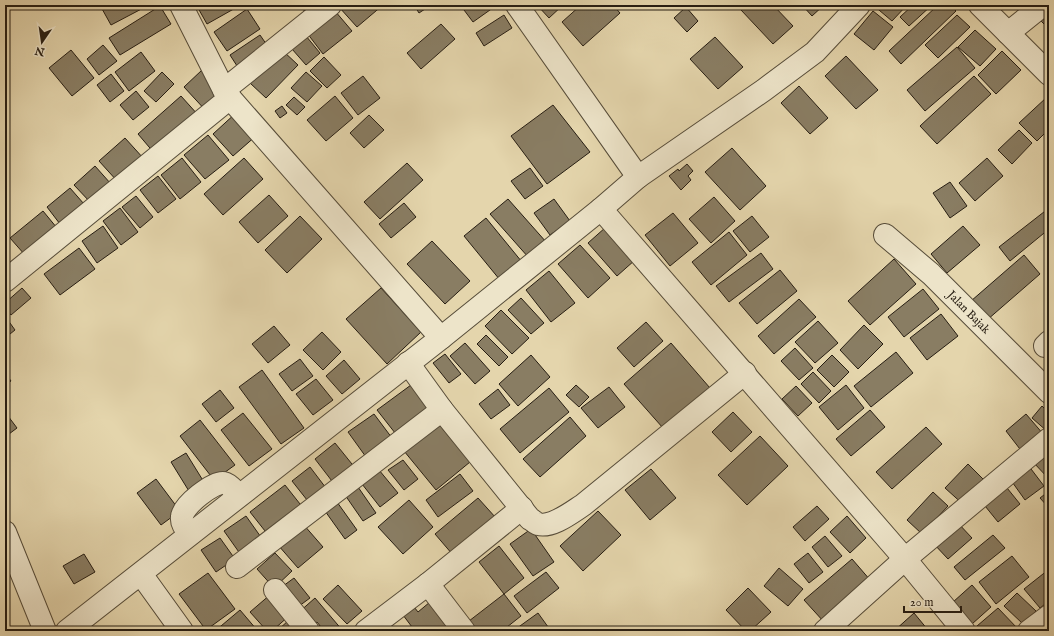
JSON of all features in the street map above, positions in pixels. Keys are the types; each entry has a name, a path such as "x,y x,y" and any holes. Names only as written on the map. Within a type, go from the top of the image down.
{"street":[{"path":"181,5 227,94 441,338"},
{"path":"5,281 330,5"},
{"path":"517,5 638,177"},
{"path":"67,631 408,362 441,338 601,209 638,177 815,52 859,5"},
{"path":"980,5 1049,74"},
{"path":"1008,34 1043,5"},
{"path":"601,209 905,559 964,631"},
{"name":"Jalan Bajak","path":"885,235 931,274 1049,392"},
{"path":"408,362 442,410 530,519 538,524 548,524 559,520 583,505 744,374"},
{"path":"237,567 442,410"},
{"path":"825,631 905,559 1049,439"},
{"path":"366,631 428,584 522,508"},
{"path":"5,532 45,631"},
{"path":"141,574 182,631"},
{"path":"428,584 464,631"},
{"path":"275,590 308,631"},
{"path":"1029,631 1049,616"}],"building":[{"path":"104,5 149,5 111,25 101,7"},
{"path":"203,5 239,6 207,24 198,8"},
{"path":"300,5 324,5 309,17"},
{"path":"341,5 383,5 357,27 339,7"},
{"path":"414,5 431,5 419,13"},
{"path":"497,5 473,22 461,6"},
{"path":"537,5 563,5 549,18"},
{"path":"581,5 613,5 620,13 583,46 562,22"},
{"path":"747,5 773,5 793,26 773,44 741,10"},
{"path":"802,5 824,5 812,16"},
{"path":"873,5 907,5 892,21"},
{"path":"913,5 932,5 909,26 900,17"},
{"path":"938,5 950,5 956,11 901,64 889,51"},
{"path":"160,6 171,24 120,55 109,38"},
{"path":"686,7 698,21 687,32 674,18"},
{"path":"1049,8 1049,29 1038,18"},
{"path":"247,9 260,29 227,51 214,32"},
{"path":"335,11 352,31 323,54 307,33"},
{"path":"873,11 893,27 874,50 854,34"},
{"path":"504,15 512,28 484,46 476,33"},
{"path":"957,15 970,27 938,58 925,45"},
{"path":"441,24 455,39 421,69 407,53"},
{"path":"975,30 996,49 980,66 958,47"},
{"path":"260,35 269,48 239,69 230,55"},
{"path":"306,36 320,53 306,65 292,49"},
{"path":"715,37 743,67 718,89 690,59"},
{"path":"103,45 117,61 99,75 87,59"},
{"path":"957,47 975,68 925,111 907,90"},
{"path":"71,50 94,78 72,96 49,68"},
{"path":"282,50 298,65 266,98 250,83"},
{"path":"1002,51 1021,70 996,94 978,75"},
{"path":"141,52 155,71 129,91 115,72"},
{"path":"846,56 878,90 856,109 825,76"},
{"path":"324,57 341,75 327,88 310,71"},
{"path":"202,70 225,97 208,113 184,87"},
{"path":"162,72 174,84 156,102 144,91"},
{"path":"306,72 322,86 307,102 291,88"},
{"path":"111,74 124,91 110,102 97,85"},
{"path":"363,76 380,98 358,115 341,93"},
{"path":"974,76 991,94 937,144 920,126"},
{"path":"799,86 828,118 810,134 781,103"},
{"path":"136,91 149,107 133,120 120,105"},
{"path":"181,96 199,116 155,154 138,134"},
{"path":"335,96 353,118 326,141 307,120"},
{"path":"294,97 305,107 297,115 286,105"},
{"path":"1047,97 1049,99 1049,129 1037,141 1019,123"},
{"path":"553,105 590,152 547,184 511,136"},
{"path":"282,106 287,113 280,118 275,111"},
{"path":"237,112 257,135 233,156 213,134"},
{"path":"369,115 384,130 364,148 350,133"},
{"path":"1019,130 1032,143 1012,164 998,150"},
{"path":"208,135 229,160 205,179 184,155"},
{"path":"125,138 144,159 118,182 99,161"},
{"path":"732,148 766,186 740,210 705,172"},
{"path":"182,158 201,182 180,199 161,175"},
{"path":"244,158 263,179 223,215 204,194"},
{"path":"987,158 1003,176 975,201 959,183"},
{"path":"407,163 423,180 380,219 364,202"},
{"path":"687,164 693,171 688,176 691,180 681,190 669,176 678,169 679,171"},
{"path":"95,166 111,184 91,203 74,185"},
{"path":"530,168 543,186 525,199 511,181"},
{"path":"158,176 176,199 158,213 140,190"},
{"path":"950,182 967,206 950,218 933,193"},
{"path":"70,188 84,204 60,224 47,207"},
{"path":"269,195 288,216 258,243 239,222"},
{"path":"136,196 153,217 140,228 122,207"},
{"path":"714,197 735,221 711,243 689,219"},
{"path":"508,199 547,243 529,258 490,214"},
{"path":"554,199 570,221 550,235 534,213"},
{"path":"404,203 416,217 391,238 379,224"},
{"path":"120,208 138,232 121,245 103,221"},
{"path":"1049,208 1049,229 1010,261 999,247"},
{"path":"43,211 57,228 25,255 10,238"},
{"path":"673,213 698,243 670,266 645,235"},
{"path":"300,216 322,239 287,273 265,250"},
{"path":"752,216 769,237 750,252 733,231"},
{"path":"486,218 522,262 500,280 464,236"},
{"path":"103,226 118,248 97,263 82,241"},
{"path":"963,226 980,245 947,273 931,254"},
{"path":"606,227 635,260 617,276 588,243"},
{"path":"729,232 747,255 711,285 692,262"},
{"path":"432,241 470,281 445,304 407,264"},
{"path":"580,245 610,278 588,298 558,264"},
{"path":"79,248 95,269 60,295 44,274"},
{"path":"761,253 773,269 729,302 716,286"},
{"path":"1024,255 1040,274 987,320 971,301"},
{"path":"894,259 916,284 870,325 848,301"},
{"path":"780,270 797,291 757,324 739,303"},
{"path":"549,271 575,303 551,322 526,290"},
{"path":"22,288 31,298 11,315 5,308 5,303"},
{"path":"381,288 421,332 387,364 346,319"},
{"path":"923,289 939,309 904,337 888,317"},
{"path":"521,298 544,323 531,334 508,310"},
{"path":"1049,298 1049,307 1045,302"},
{"path":"799,299 816,317 774,354 758,336"},
{"path":"501,310 529,338 512,354 485,326"},
{"path":"941,314 958,336 927,360 910,338"},
{"path":"5,316 15,330 5,338"},
{"path":"818,321 838,343 815,363 795,342"},
{"path":"646,322 663,341 634,367 617,348"},
{"path":"864,325 883,344 858,369 840,350"},
{"path":"274,326 290,345 268,363 252,344"},
{"path":"322,332 341,352 323,370 303,350"},
{"path":"486,335 508,357 499,366 477,344"},
{"path":"465,343 490,371 475,384 450,356"},
{"path":"671,343 710,388 663,428 624,384"},
{"path":"795,348 813,368 799,380 781,361"},
{"path":"896,352 913,373 871,407 854,386"},
{"path":"445,354 461,374 449,383 433,363"},
{"path":"531,355 550,377 518,406 499,384"},
{"path":"832,355 849,372 834,387 817,370"},
{"path":"300,359 313,376 292,391 279,374"},
{"path":"344,360 360,379 342,394 326,376"},
{"path":"262,370 304,428 281,444 239,387"},
{"path":"813,372 831,391 819,403 801,384"},
{"path":"5,373 11,381 5,385"},
{"path":"316,379 333,400 313,415 296,394"},
{"path":"411,385 432,412 399,438 377,410"},
{"path":"576,385 589,397 579,407 566,395"},
{"path":"846,385 864,408 838,430 819,407"},
{"path":"796,386 812,403 798,416 782,399"},
{"path":"609,387 625,407 598,428 581,408"},
{"path":"549,388 569,412 520,453 500,429"},
{"path":"498,389 510,405 491,419 479,404"},
{"path":"220,390 234,408 216,422 202,404"},
{"path":"1042,406 1049,413 1048,432 1032,418"},
{"path":"870,410 885,427 851,456 836,439"},
{"path":"5,412 17,428 5,437"},
{"path":"733,412 752,432 731,452 712,432"},
{"path":"243,413 272,449 249,466 221,430"},
{"path":"374,414 392,438 366,457 348,432"},
{"path":"1026,414 1044,435 1023,453 1006,431"},
{"path":"570,417 586,436 540,477 523,459"},
{"path":"200,420 235,465 214,480 180,436"},
{"path":"438,423 470,462 436,490 404,451"},
{"path":"926,427 942,444 892,489 876,472"},
{"path":"760,436 788,466 747,505 718,475"},
{"path":"335,443 356,469 335,485 315,459"},
{"path":"1049,448 1049,479 1033,462"},
{"path":"186,453 207,487 192,496 171,462"},
{"path":"403,460 418,479 404,490 388,470"},
{"path":"968,464 987,483 965,506 945,488"},
{"path":"1028,465 1044,486 1025,500 1010,479"},
{"path":"310,467 329,492 311,505 292,481"},
{"path":"651,469 676,498 650,520 625,490"},
{"path":"379,470 398,493 380,507 362,484"},
{"path":"460,474 473,491 438,517 426,500"},
{"path":"156,479 180,511 161,525 137,493"},
{"path":"1003,483 1020,504 998,522 981,501"},
{"path":"285,485 304,509 269,536 250,512"},
{"path":"358,487 376,513 363,521 345,495"},
{"path":"1049,491 1049,508 1040,498"},
{"path":"933,492 948,506 922,534 907,520"},
{"path":"478,498 496,518 453,555 435,534"},
{"path":"409,500 433,527 403,554 378,527"},
{"path":"337,502 357,530 345,539 325,511"},
{"path":"817,506 829,519 805,541 793,527"},
{"path":"598,511 621,535 583,571 560,546"},
{"path":"246,516 263,540 241,555 224,531"},
{"path":"847,516 866,538 850,553 830,532"},
{"path":"957,522 972,538 948,559 933,543"},
{"path":"303,524 323,547 298,568 278,545"},
{"path":"531,529 554,562 533,576 510,544"},
{"path":"993,535 1005,548 965,580 954,567"},
{"path":"825,536 842,556 828,567 812,547"},
{"path":"220,538 235,559 216,572 201,550"},
{"path":"499,546 524,578 504,594 479,562"},
{"path":"275,553 292,571 274,588 257,569"},
{"path":"808,553 823,572 809,583 794,564"},
{"path":"84,554 95,572 74,584 63,566"},
{"path":"1012,556 1029,577 996,604 979,582"},
{"path":"852,559 871,581 824,622 804,600"},
{"path":"779,568 803,589 788,606 764,586"},
{"path":"1048,570 1049,601 1040,608 1024,589"},
{"path":"546,572 559,588 527,613 514,596"},
{"path":"208,573 235,609 206,630 179,594"},
{"path":"294,578 310,598 295,609 279,589"},
{"path":"338,585 362,611 347,624 323,599"},
{"path":"972,585 991,607 972,624 953,602"},
{"path":"748,588 771,612 750,631 746,631 726,610"},
{"path":"1017,593 1036,611 1023,624 1004,606"},
{"path":"271,594 290,615 272,631 267,631 250,612"},
{"path":"504,594 521,616 502,631 476,631 469,621"},
{"path":"315,598 343,631 324,631 317,622 310,627 298,613"},
{"path":"430,602 452,631 415,631 400,611 411,603 418,612"},
{"path":"998,608 1018,629 1016,631 982,631 977,626"},
{"path":"240,610 257,630 256,631 215,631"},
{"path":"538,613 551,631 513,631"},
{"path":"914,613 928,630 927,631 894,631"},
{"path":"290,619 300,631 277,631"}]}
